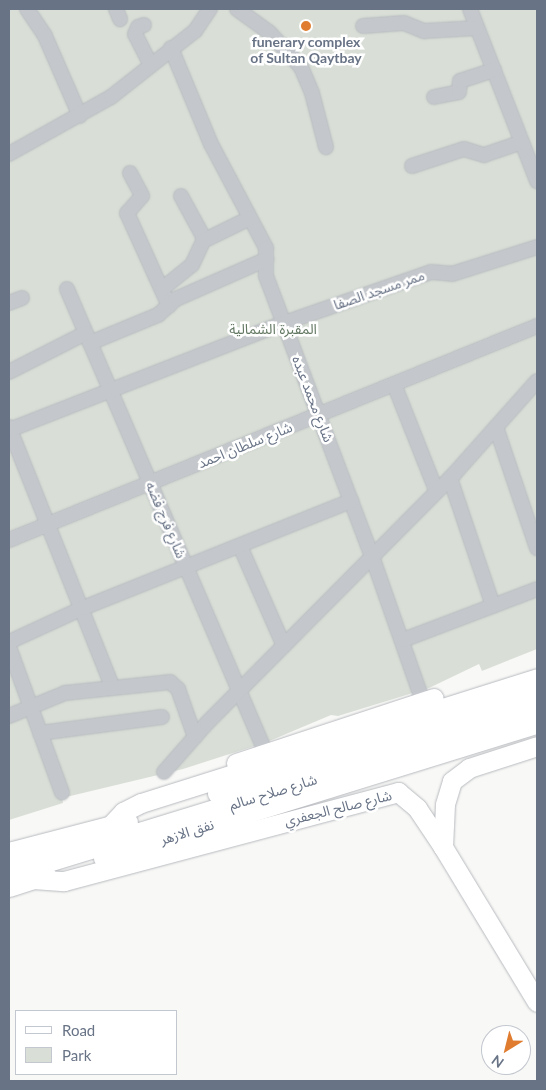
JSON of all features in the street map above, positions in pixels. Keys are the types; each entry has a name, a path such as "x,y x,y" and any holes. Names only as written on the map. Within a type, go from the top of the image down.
{"highway":[{"name":"شارع صلاح سالم","path":"9,853 109,827 537,694"},
{"name":"شارع صلاح سالم","path":"9,873 537,711"}],"main road":[{"path":"212,782 229,766 265,751 537,665"},
{"path":"109,827 132,807 537,678"},
{"name":"نفق الازهر","path":"9,887 537,724"},
{"path":"443,847 445,804 452,781 469,768 537,746"},
{"name":"شارع صالح الجعفري","path":"33,879 64,882 394,792 408,798 443,847 537,1002"}],"street":[{"path":"27,9 45,36 80,116"},
{"path":"9,154 111,97 150,63 195,32 210,9"},
{"path":"236,9 270,32 301,67 312,93 326,147"},
{"path":"470,9 537,181"},
{"path":"363,26 404,23 424,31 477,28"},
{"path":"144,25 138,27 135,34 150,63"},
{"name":"شارع محمد عبده","path":"171,48 211,144 266,248 266,276 403,640 423,702"},
{"path":"434,97 458,92 460,81 494,70"},
{"path":"412,166 464,149 484,155 522,142"},
{"path":"130,173 142,196 127,213 170,306"},
{"path":"181,196 205,240"},
{"path":"162,289 192,265 200,245 205,240 250,218"},
{"name":"ممر مسجد الصفا","path":"9,429 284,323 431,272 452,274 537,247"},
{"path":"9,372 88,338 158,315 176,299 267,259"},
{"name":"شارع فرج فضه","path":"67,289 265,751"},
{"name":"شارع سلطان احمد","path":"9,540 537,326"},
{"path":"164,772 239,691 373,559 436,490 450,478 537,381"},
{"path":"394,384 436,490"},
{"path":"496,427 537,548"},
{"path":"9,429 83,608 112,688"},
{"path":"450,478 493,606"},
{"path":"9,642 83,608 351,501"},
{"path":"240,546 284,646"},
{"path":"403,640 537,589"},
{"path":"9,647 62,793"},
{"path":"9,716 56,695 173,683 195,737"},
{"path":"40,733 162,717"}],"green space":[{"name":"المقبرة الشمالية","path":"9,9 537,9 537,649 482,671 479,664 429,688 338,716 331,715 267,742 183,769 62,798 63,803 9,820"}],"place":[{"name":"funerary complex of Sultan Qaytbay","path":"306,26"}]}
